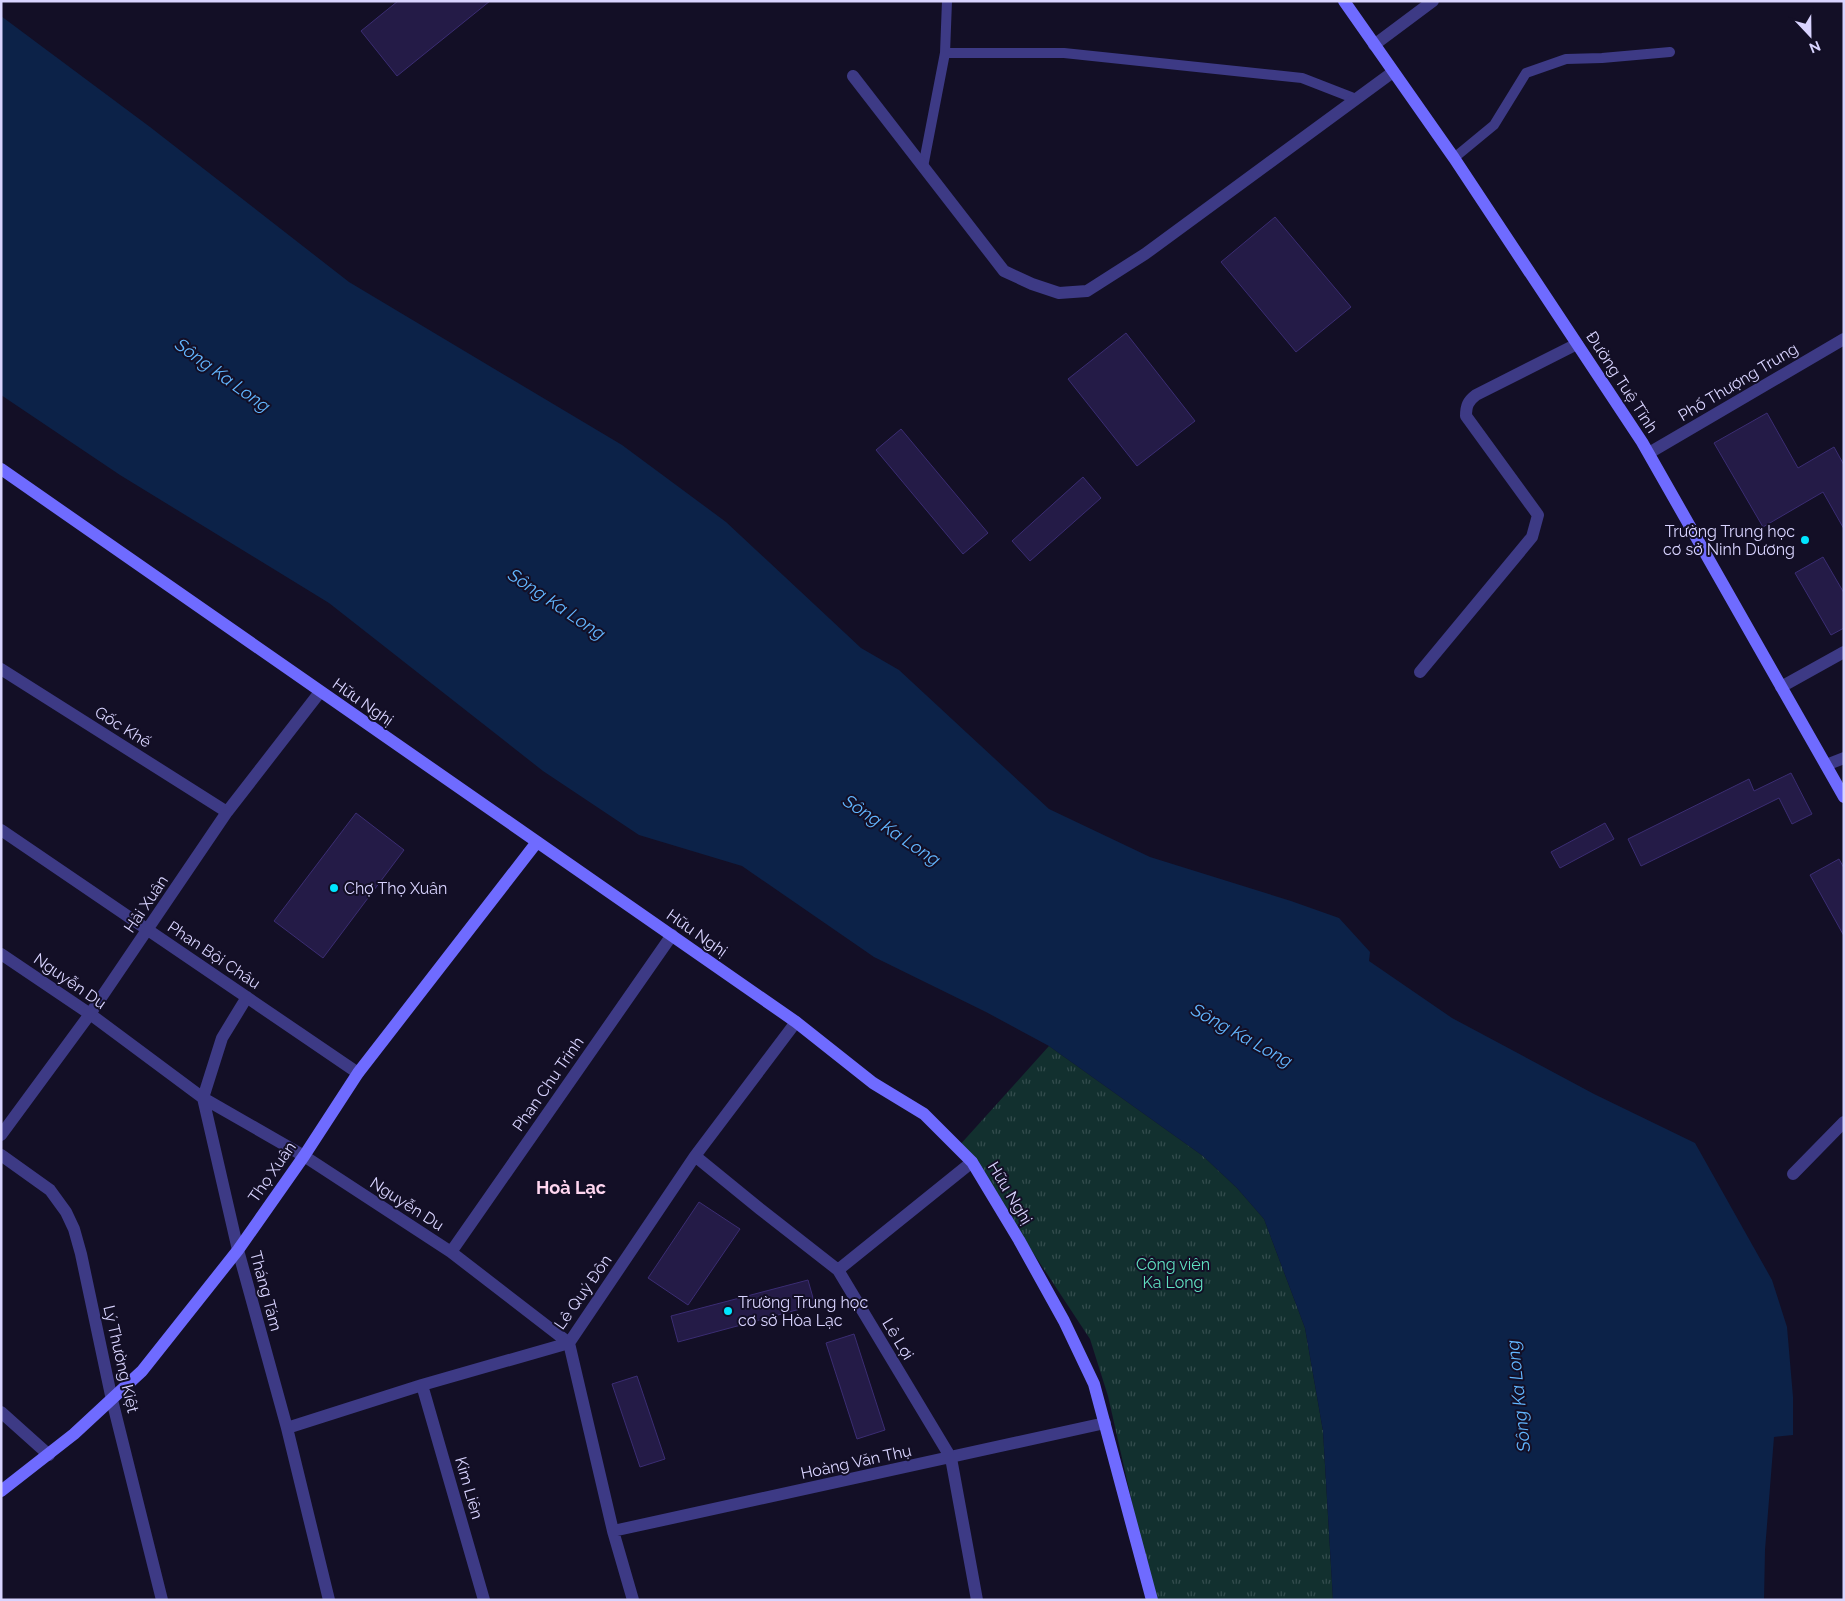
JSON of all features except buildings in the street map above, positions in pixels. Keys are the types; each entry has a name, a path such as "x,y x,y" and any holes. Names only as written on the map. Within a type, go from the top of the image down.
{"street":[{"name":"Đường Tuệ Tĩnh","path":"1344,1 1454,158 1649,453 1844,797"},
{"path":"1374,45 1433,1"},
{"path":"853,76 1004,271 1032,284 1059,293 1087,291 1145,254 1393,72"},
{"name":"Phố Thượng Trung","path":"1649,453 1844,339"},
{"path":"1420,672 1532,538 1538,515 1466,416 1466,407 1476,395 1577,344"},
{"name":"Hữu Nghị","path":"1,469 796,1022 873,1083 924,1114 972,1162 1019,1240 1064,1321 1094,1384 1152,1600"},
{"path":"1781,687 1844,652"},
{"name":"Gốc Khế","path":"1,669 227,812"},
{"name":"Hải Xuân","path":"1,1135 90,1014 227,812 320,692"},
{"path":"1826,765 1844,758"},
{"name":"Phan Bội Châu","path":"1,830 358,1073"},
{"name":"Thọ Xuân","path":"1,1491 49,1455 142,1371 238,1250 304,1156 358,1073 537,842"},
{"name":"Phan Chu Trinh","path":"451,1252 672,935"},
{"name":"Nguyễn Du","path":"1,954 90,1014 203,1098 304,1156 451,1252 569,1343"},
{"path":"203,1098 222,1038 247,997"},
{"name":"Lê Quý Đôn","path":"287,1428 422,1385 569,1343 695,1156 796,1022"},
{"name":"Tháng Tám","path":"203,1098 238,1250 287,1428 329,1600"},
{"path":"1793,1174 1844,1122"},
{"name":"Lý Thường Kiệt","path":"1,1155 50,1190 66,1212 74,1229 112,1400 162,1600"},
{"name":"Lê Lợi","path":"695,1156 838,1270 951,1458 977,1600"},
{"path":"838,1270 972,1162"},
{"path":"569,1343 613,1531 633,1600"},
{"name":"Kim Liên","path":"422,1385 484,1600"},
{"path":"1,1412 49,1455"},
{"name":"Hoàng Văn Thụ","path":"613,1531 1105,1423"}],"lane":[{"path":"924,167 945,53 947,1"},
{"path":"1454,158 1494,125 1526,72 1566,59 1670,52"},
{"path":"945,53 1064,53 1302,78 1356,99"}],"green space":[{"name":"Công viên Ka Long","path":"1049,1046 1203,1156 1237,1188 1264,1219 1305,1328 1323,1431 1333,1600 1154,1600 1108,1396 1090,1339 1024,1239 958,1147"}],"water":[{"name":"Sông Ka Long","path":"1,16 150,127 349,282 622,445 726,522 861,648 899,670 1049,809 1150,857 1339,918 1370,952 1369,961 1452,1018 1594,1094 1695,1143 1772,1280 1787,1327 1793,1397 1793,1435 1774,1437 1765,1550 1764,1600 1333,1600 1323,1431 1305,1328 1264,1219 1237,1188 1203,1156 1049,1046 986,1012 874,957 742,866 639,835 543,771 329,603 120,475 1,395"}],"place":[{"name":"Trường Trung học cơ sở Ninh Dương","path":"1805,540"},
{"name":"Chợ Thọ Xuân","path":"334,888"},
{"name":"Trường Trung học cơ sở Hòa Lạc","path":"728,1311"}],"district":[{"name":"Hoà Lạc","path":"571,1187"}]}
